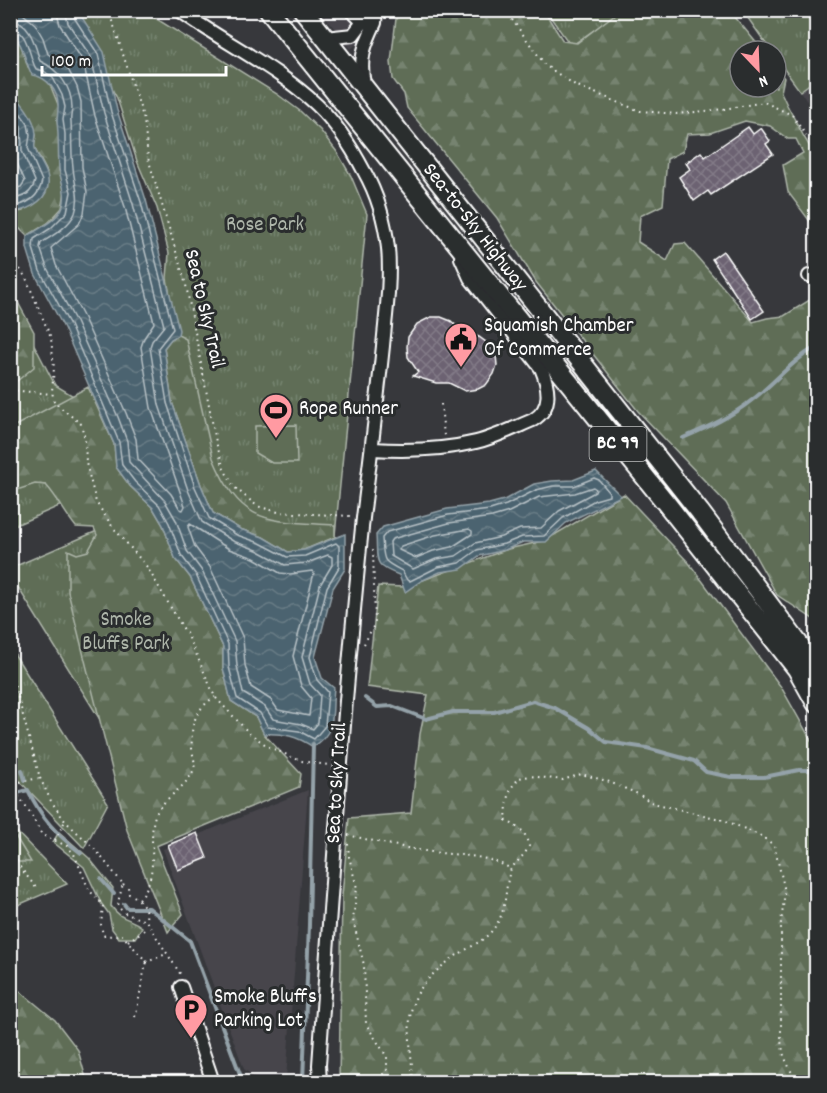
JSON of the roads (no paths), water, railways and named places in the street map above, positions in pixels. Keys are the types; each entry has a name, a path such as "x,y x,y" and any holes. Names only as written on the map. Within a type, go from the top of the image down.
{"highway":[{"name":"Sea-to-Sky Highway","path":"269,10 797,669 816,703"},
{"name":"Sea-to-Sky Highway","path":"303,10 700,512 810,659 816,671"}],"street":[{"path":"179,10 291,83 318,106 338,128 364,171 383,219 388,248 388,291 362,528 340,765 319,1065 320,1083"},
{"path":"351,10 371,18"},
{"path":"325,38 353,35 371,18"},
{"path":"365,88 361,67 371,18"},
{"path":"372,449 446,448 477,442 533,420 544,410 548,385 541,368 470,278 449,232"},
{"path":"181,987 213,1083"}],"water":[{"path":"10,11 78,11 104,52 117,110 146,200 179,330 178,335 171,339 164,348 172,402 213,513 288,552 304,550 345,534 345,569 333,588 315,657 322,678 334,688 332,721 326,735 313,747 290,736 264,734 256,717 231,701 223,668 223,647 190,577 175,558 163,525 153,508 130,486 116,467 114,444 64,328 35,274 27,248 27,236 53,219 61,211 64,201 59,169 58,102 48,82 32,75 21,47 11,32"},
{"path":"10,90 27,110 33,122 36,134 35,148 47,174 48,182 47,190 39,201 26,209 11,213"},
{"path":"596,471 621,496 566,523 546,542 523,542 505,550 479,556 461,569 440,572 405,592 399,575 384,568 378,561 376,535 383,527 447,509 489,504 504,500 534,484 573,480"}],"waterway":[{"path":"683,438 736,412 816,347"},
{"path":"365,698 377,707 392,706 426,719 453,712 494,712 533,701 555,708 589,728 606,742 647,748 694,761 706,772 731,777 764,777 810,770 816,776"},
{"path":"303,1082 313,744"},
{"path":"22,770 25,780"},
{"path":"10,795 28,790 50,825 81,853"},
{"path":"101,879 114,894"},
{"path":"124,904 127,908 149,908 190,941 243,1082"},
{"path":"294,1082 303,1079"}],"place":[{"name":"Squamish Chamber Of Commerce","path":"461,368"},
{"name":"Rope Runner","path":"276,439"},
{"name":"Smoke Bluffs Parking Lot","path":"191,1039"}],"park label":[{"name":"Rose Park","path":"265,226"},
{"name":"Smoke Bluffs Park","path":"126,633"}]}
